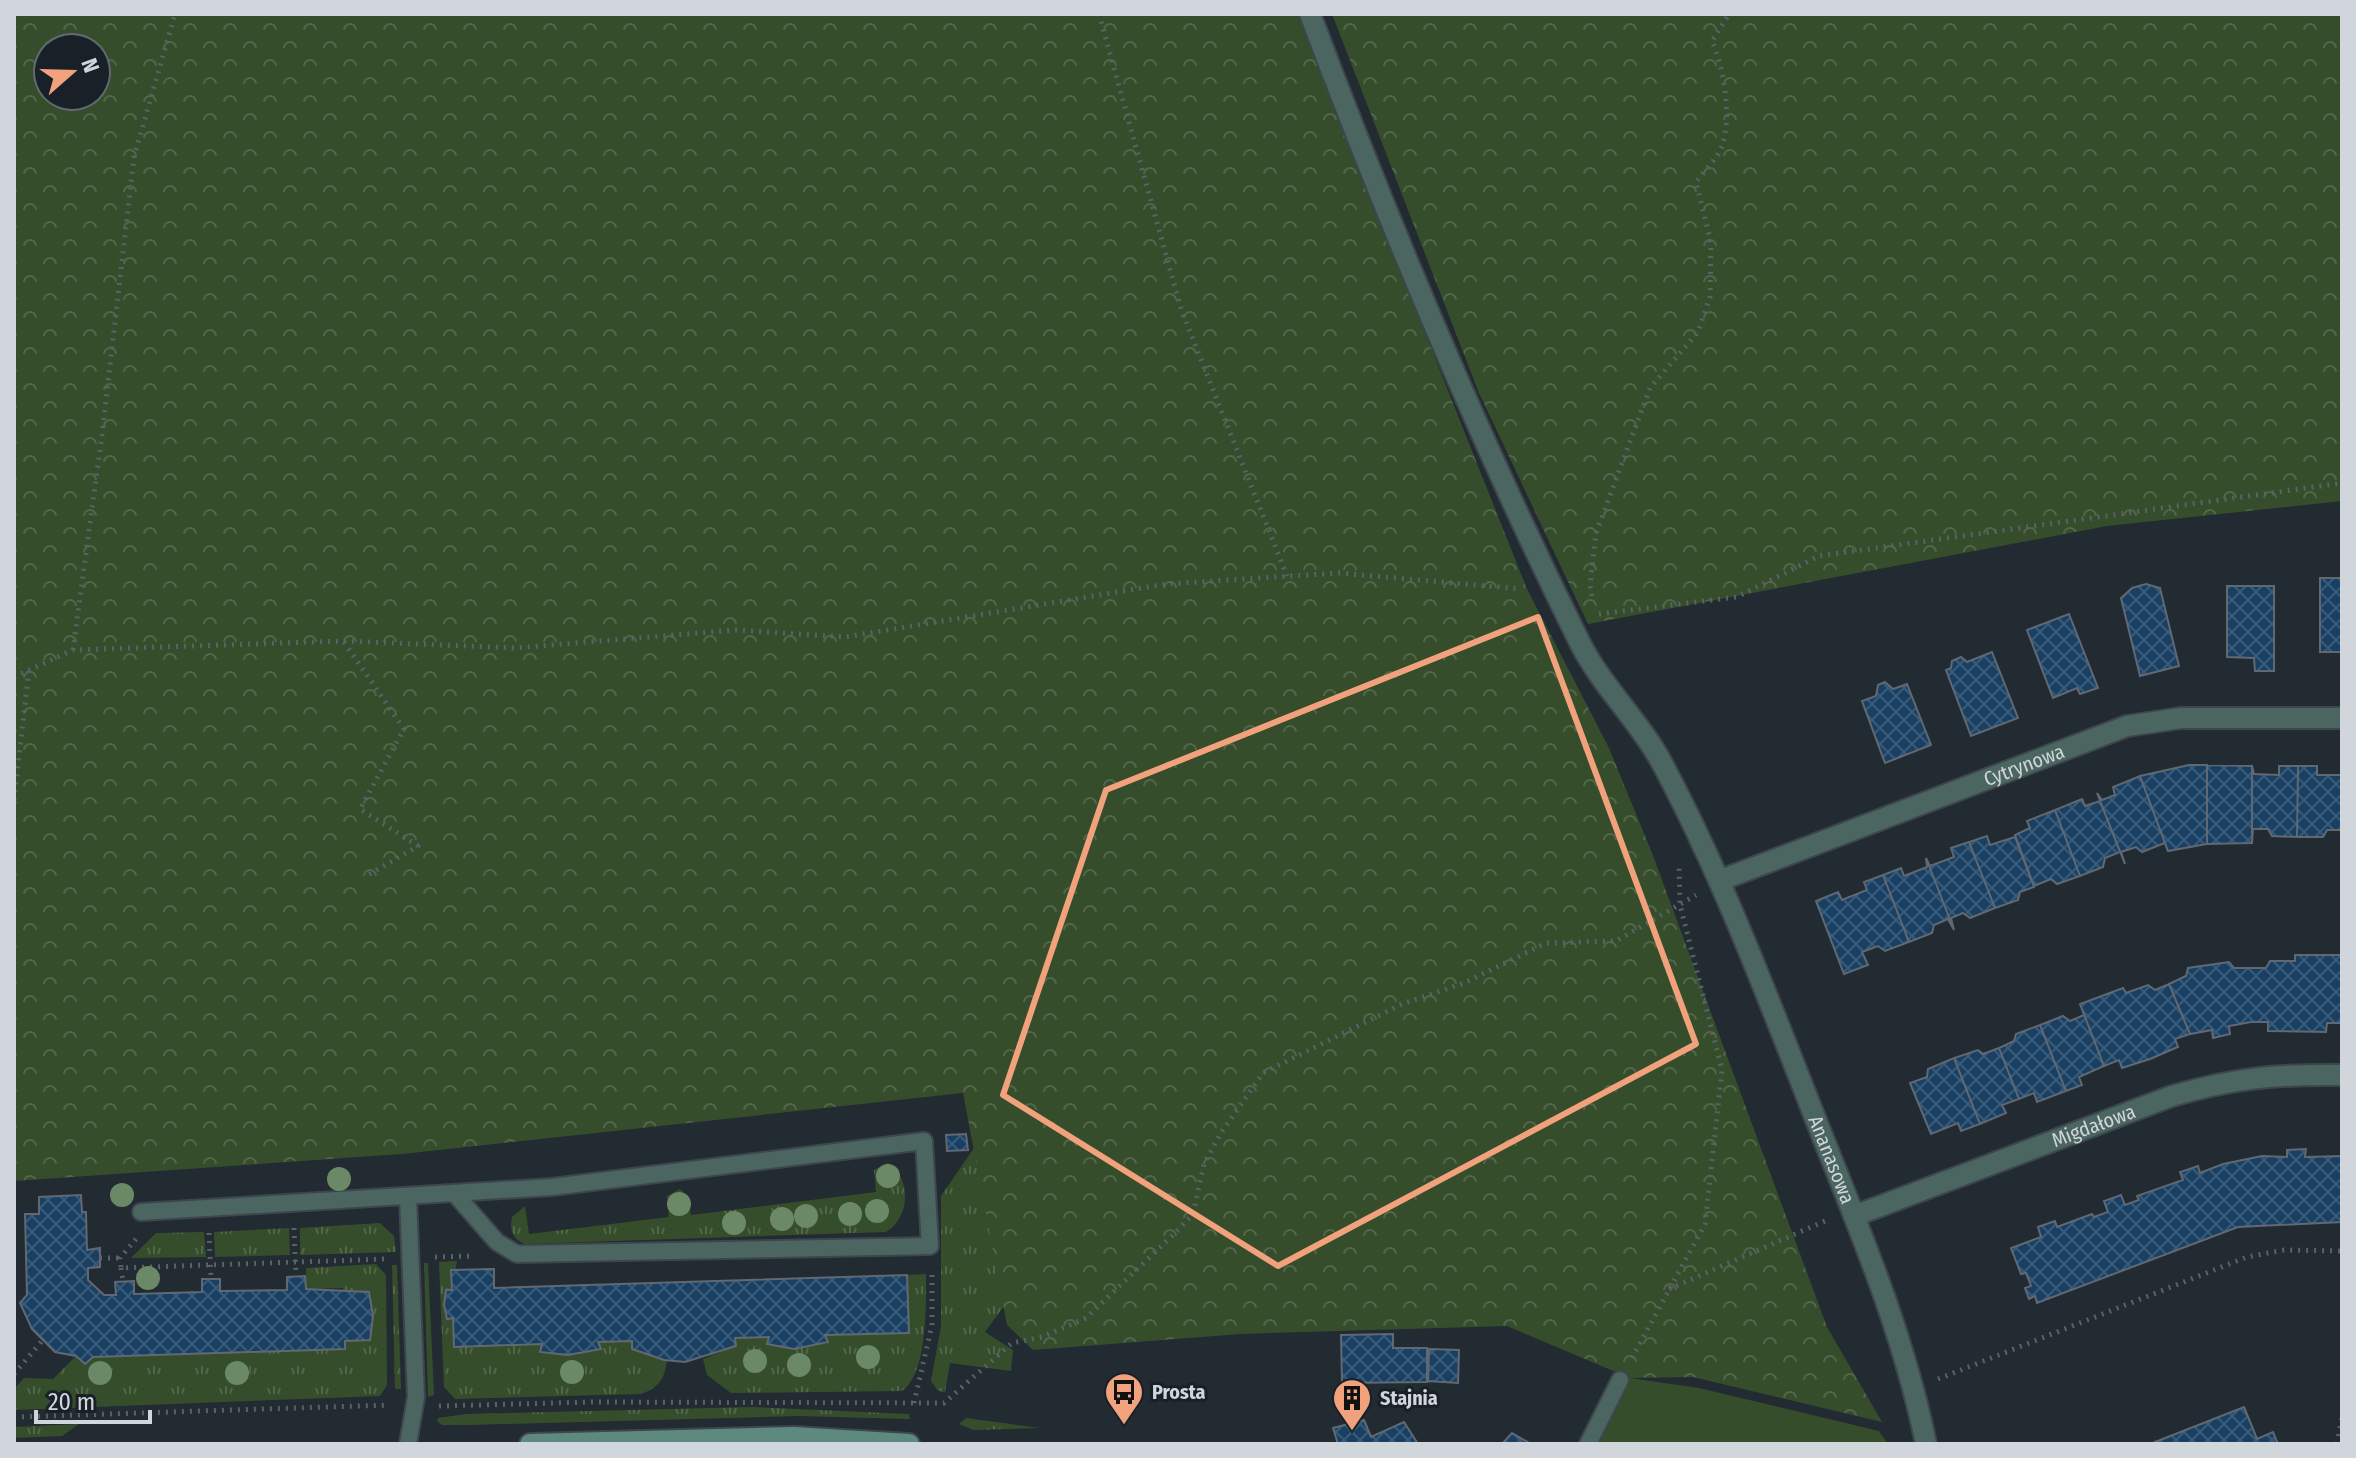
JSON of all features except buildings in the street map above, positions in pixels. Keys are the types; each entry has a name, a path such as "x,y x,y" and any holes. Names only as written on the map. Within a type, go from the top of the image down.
{"street":[{"name":"Ananasowa","path":"1310,14 1375,185 1471,412 1582,647 1661,761 1721,880 1853,1213 1915,1388 1926,1444"},
{"name":"Cytrynowa","path":"1721,880 2127,726 2181,718 2342,718"},
{"name":"Migdałowa","path":"1853,1213 2184,1092 2220,1082 2272,1074 2342,1075"},
{"path":"530,1444 794,1437 909,1444"}],"lane":[{"path":"141,1212 552,1187 924,1141 930,1246 517,1254 497,1242 455,1194"},
{"path":"408,1197 414,1406 408,1444"},
{"path":"1588,1444 1620,1380"}],"path":[{"path":"73,650 134,157 175,14"},
{"path":"1099,14 1181,309 1287,576"},
{"path":"1593,599 1590,586 1596,533 1650,388 1698,332 1710,297 1711,243 1696,182 1722,147 1726,92 1720,59 1712,41 1729,14"},
{"path":"1598,625 1595,612 1600,614 1737,597 1819,556 2342,483"},
{"path":"14,677 73,650 343,641 514,648 736,630 845,637 1166,584 1339,573 1527,589 1559,597"},
{"path":"343,641 404,729 360,809 418,846 368,875"},
{"path":"14,800 29,670"},
{"path":"1620,1380 1705,1224 1722,1070 1680,905 1679,863"},
{"path":"14,1417 414,1406 944,1403 1012,1343 1042,1337 1086,1318 1172,1236 1193,1214 1204,1164 1263,1073 1402,1004 1464,983 1546,943 1616,941 1721,880"},
{"path":"293,1203 296,1277"},
{"path":"208,1208 211,1279"},
{"path":"123,1282 120,1258 160,1211"},
{"path":"1668,1289 1853,1213"},
{"path":"914,1403 932,1325 930,1246"},
{"path":"1915,1388 2247,1257 2284,1250 2342,1251"},
{"path":"441,1257 457,1256"},
{"path":"100,1258 120,1258"},
{"path":"121,1268 392,1258"},
{"path":"14,1374 42,1341"},
{"path":"2337,1444 2342,1417"}],"highlighted area":[{"path":"1538,617 1696,1044 1278,1266 1003,1095 1106,790"}],"green space":[{"path":"14,14 1298,14 1527,589 1609,748 1652,853 1827,1327 1882,1422 1693,1377 1630,1378 1507,1326 1240,1334 1033,1350 1007,1325 963,1093 402,1154 14,1181"},
{"path":"1332,14 2342,14 2342,501 2107,526 1588,624 1479,393"},
{"path":"974,1148 1004,1306 985,1332 1013,1350 1011,1371 950,1363 945,1392 938,1391 931,1381 941,1326 941,1196"},
{"path":"888,1163 901,1178 905,1198 900,1217 886,1232 525,1244 517,1240 511,1226 512,1217 525,1206 529,1234 669,1217 667,1196 680,1189 688,1196 691,1215 876,1192 874,1170"},
{"path":"380,1223 394,1236 396,1252 300,1255 300,1228"},
{"path":"289,1228 290,1255 215,1257 214,1232"},
{"path":"204,1232 206,1257 131,1258 156,1233"},
{"path":"457,1261 452,1290 446,1290 444,1305 447,1318 453,1318 455,1347 542,1344 541,1352 568,1355 601,1350 598,1342 632,1341 632,1349 667,1360 663,1377 652,1389 641,1394 455,1399 444,1387 439,1262"},
{"path":"424,1263 428,1263 434,1395 428,1397"},
{"path":"376,1264 386,1275 387,1385 380,1396 14,1410 14,1389 24,1378 53,1379 76,1356 85,1364 93,1357 345,1349 345,1341 373,1322 373,1310 343,1293 343,1288 306,1289 306,1268"},
{"path":"392,1265 397,1265 401,1389 395,1389"},
{"path":"926,1274 921,1354 917,1370 902,1391 731,1393 707,1375 703,1359 736,1346 735,1338 769,1337 768,1344 794,1349 827,1343 825,1335 909,1333 907,1275"},
{"path":"1630,1378 1699,1388 1879,1431 1888,1444 1597,1444"},
{"path":"752,1407 909,1414 910,1419 799,1416 468,1425 442,1425 437,1421 438,1418 466,1414"},
{"path":"966,1418 1039,1428 973,1430 959,1424"},
{"path":"79,1424 62,1436 14,1438 14,1427"}],"place":[{"name":"Prosta","path":"1124,1426"},
{"name":"Stajnia","path":"1352,1432"}]}
